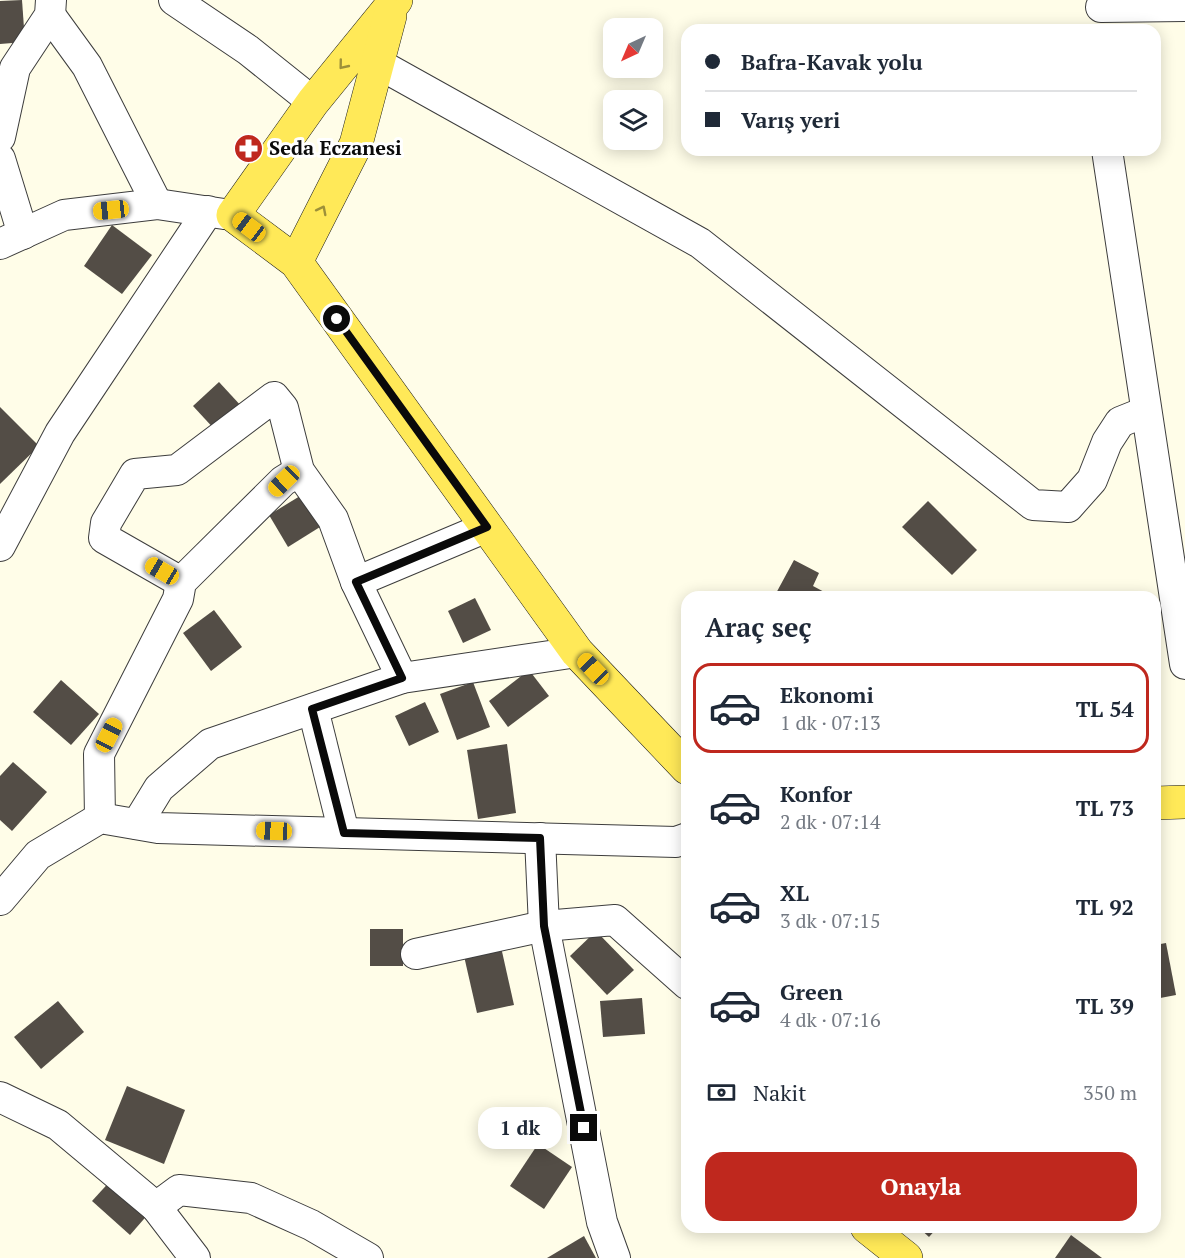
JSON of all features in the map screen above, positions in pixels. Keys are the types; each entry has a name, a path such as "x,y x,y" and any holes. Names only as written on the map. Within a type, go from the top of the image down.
{"main road":[{"path":"394,2 220,213 296,262 578,652 681,762"},
{"path":"296,262 356,144 394,2"},
{"path":"1161,803 1185,802"},
{"path":"875,1233 906,1258"}],"street":[{"path":"174,0 248,50 313,102"},
{"path":"1101,12 1185,6"},
{"path":"0,137 15,68 50,8 87,66 157,204"},
{"path":"377,63 700,243 1033,505 1068,507 1092,480 1107,442 1119,422 1145,412"},
{"path":"1108,156 1185,664"},
{"path":"0,159 11,239 64,215 157,204 220,213 60,433 0,546"},
{"path":"181,582 104,538 106,523 135,474 177,470 274,396 283,408 299,471 333,519 356,582 402,678"},
{"path":"100,818 99,754 178,599 181,582 284,481 299,471"},
{"path":"356,582 487,527"},
{"path":"137,824 159,788 210,744 402,678 578,652"},
{"path":"312,709 344,833"},
{"path":"1185,792 1185,802"},
{"path":"1,896 39,855 100,818 158,828 676,842 681,840"},
{"path":"540,838 544,926 603,1222 615,1258"},
{"path":"416,954 544,926 615,920 681,979"},
{"path":"0,1097 58,1125 156,1207 195,1258"},
{"path":"156,1207 179,1190 251,1198 311,1225 368,1258"}],"building":[{"path":"22,0 25,42 0,44 0,1"},
{"path":"112,225 152,255 122,294 84,266"},
{"path":"219,382 243,408 217,432 193,406"},
{"path":"0,407 39,446 0,484"},
{"path":"300,496 320,527 288,547 269,515"},
{"path":"928,501 977,550 952,575 902,527"},
{"path":"794,560 819,573 813,586 822,591 777,591"},
{"path":"475,598 491,630 463,643 448,611"},
{"path":"214,610 242,647 211,671 183,633"},
{"path":"529,670 549,696 508,727 489,701"},
{"path":"61,680 99,714 71,745 33,712"},
{"path":"473,682 490,727 457,740 440,694"},
{"path":"425,702 439,732 409,746 395,716"},
{"path":"507,744 516,813 478,819 467,750"},
{"path":"13,762 47,792 12,831 0,820 0,776"},
{"path":"370,929 403,929 403,966 370,966"},
{"path":"596,931 634,970 607,995 570,956"},
{"path":"1166,943 1176,995 1161,998 1161,944"},
{"path":"501,947 514,1005 477,1013 464,956"},
{"path":"642,998 645,1034 603,1037 600,1001"},
{"path":"58,1001 84,1032 41,1069 14,1037"},
{"path":"127,1086 185,1110 164,1164 105,1140"},
{"path":"538,1144 572,1167 544,1209 510,1186"},
{"path":"113,1178 150,1212 130,1235 92,1201"},
{"path":"1071,1235 1102,1258 1055,1258"},
{"path":"584,1236 596,1258 547,1258"}],"place":[{"name":"Seda Eczanesi","path":"248,148"}],"route":[{"path":"337,319 487,527 356,582 402,678 312,709 344,833 540,838 544,926 584,1128"}]}
